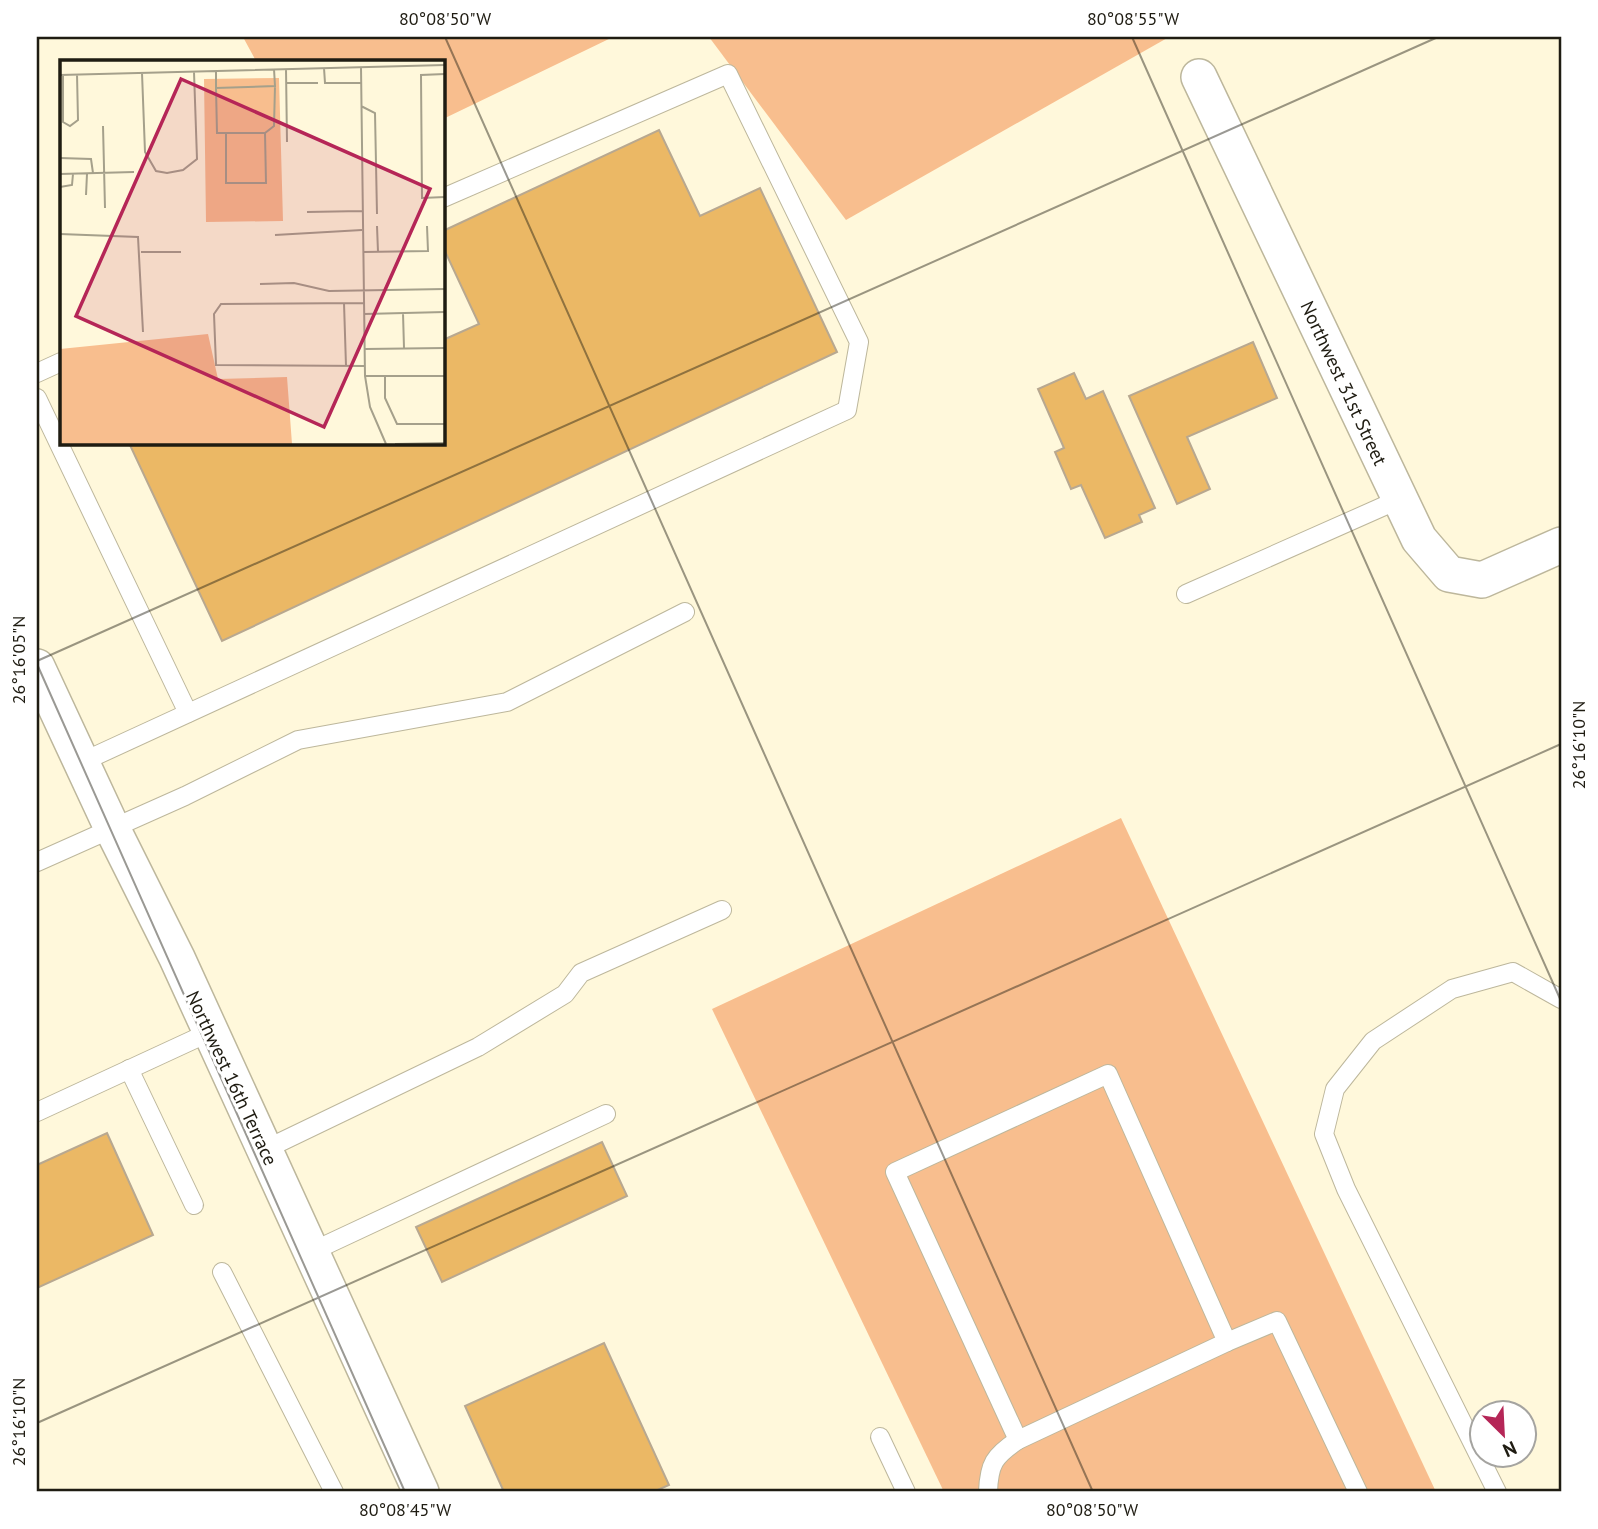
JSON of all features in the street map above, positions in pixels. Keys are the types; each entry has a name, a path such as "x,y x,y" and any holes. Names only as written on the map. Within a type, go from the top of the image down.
{"street":[{"name":"Northwest 31st Street","path":"1199,77 1419,538 1449,574 1482,580 1561,545"},
{"name":"Northwest 16th Terrace","path":"37,667 45,706 82,762 177,958 421,1492"}],"lane":[{"path":"82,762 847,410 859,342 728,74 444,198"},
{"path":"37,373 60,362"},
{"path":"37,398 188,713"},
{"path":"1186,594 1400,499"},
{"path":"37,862 185,796 298,740 508,702 684,612"},
{"path":"264,1150 478,1047 565,994 582,973 723,910"},
{"path":"1497,1492 1346,1189 1324,1134 1335,1089 1373,1041 1452,989 1513,972 1561,999"},
{"path":"37,1112 210,1032"},
{"path":"129,1069 194,1205"},
{"path":"1018,1440 895,1172 1108,1074 1227,1342"},
{"path":"311,1252 606,1114"},
{"path":"222,1272 334,1492"},
{"path":"988,1492 989,1471 1002,1451 1018,1440 1277,1321 1358,1492"},
{"path":"880,1437 906,1492"}],"shaded area":[{"path":"243,37 613,37 444,119 444,60 255,60"},
{"path":"709,37 1169,37 846,220"},
{"path":"1121,818 1436,1492 944,1492 712,1009"}],"building":[{"path":"659,130 700,216 760,188 837,352 222,641 129,444 444,444 444,340 479,324 444,249 444,231"},
{"path":"1253,342 1277,398 1187,437 1210,489 1177,504 1129,396"},
{"path":"1074,373 1086,399 1103,391 1155,508 1139,515 1142,522 1105,538 1081,485 1071,489 1055,452 1064,448 1038,389"},
{"path":"107,1133 153,1235 37,1288 37,1165"},
{"path":"602,1142 627,1196 442,1282 416,1227"},
{"path":"604,1343 669,1485 653,1492 504,1492 465,1406"}]}
